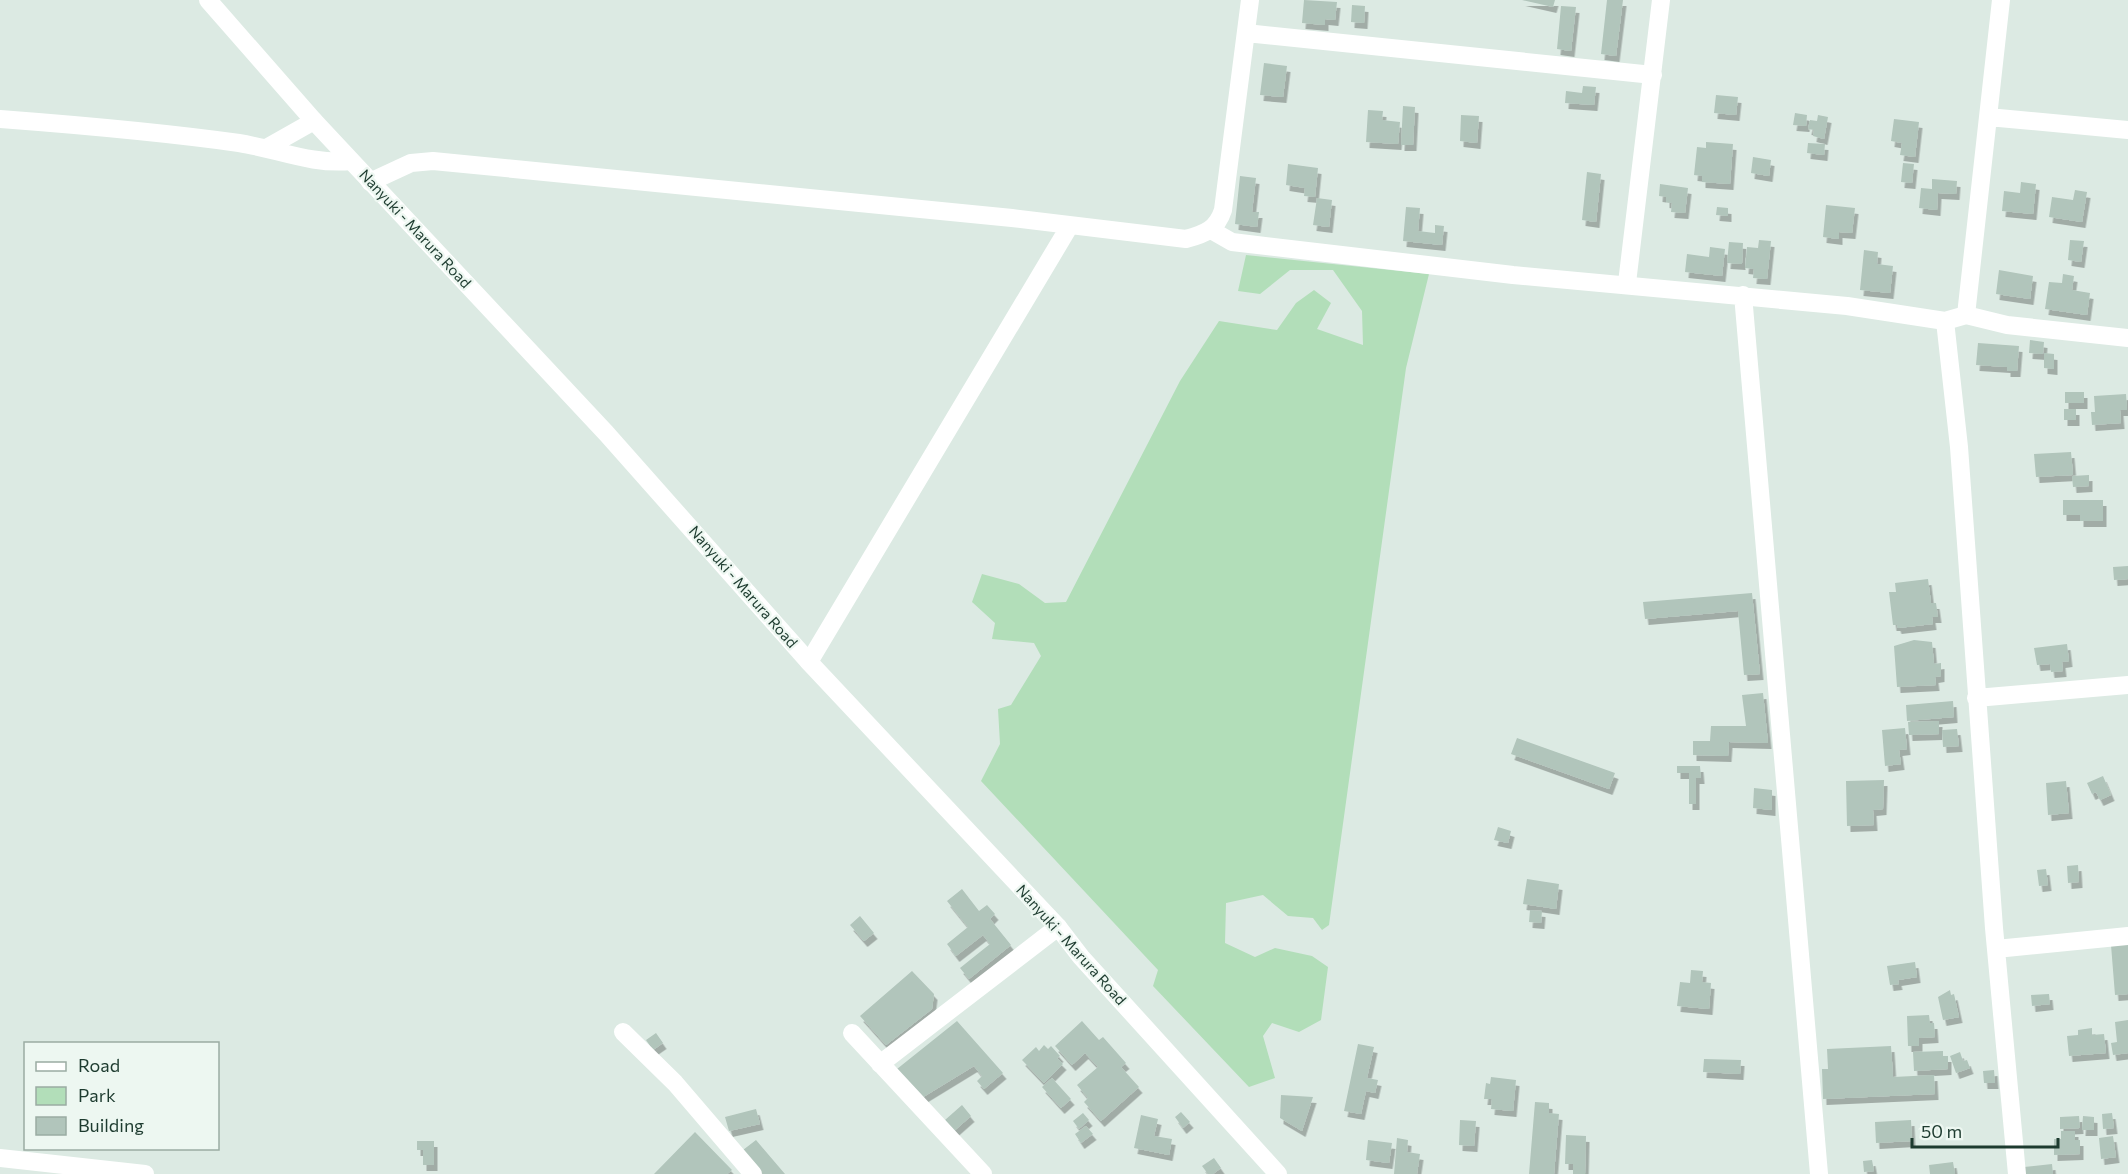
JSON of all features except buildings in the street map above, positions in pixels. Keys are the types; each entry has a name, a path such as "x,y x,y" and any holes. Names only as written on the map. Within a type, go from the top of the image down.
{"street":[{"name":"Nanyuki - Marura Road","path":"208,0 370,182 606,433 809,662 1058,927 1081,957 1278,1174"},
{"path":"370,182 411,163 433,161 1012,218 1069,227 1186,239 1211,230 1219,224 1223,210 1250,0"},
{"path":"1627,283 1661,0"},
{"path":"1966,315 2001,0"},
{"path":"1246,33 1653,75"},
{"path":"1989,117 2128,130"},
{"path":"0,119 268,147 313,161 351,161"},
{"path":"268,147 314,121"},
{"path":"809,662 1069,227"},
{"path":"1211,230 1232,242 1513,275 1627,283 1847,306 1945,321 1966,315 2007,325 2128,339"},
{"path":"1743,295 1820,1174"},
{"path":"1945,321 1959,447 1996,949 2017,1174"},
{"path":"1976,698 2128,685"},
{"path":"880,1064 1058,927"},
{"path":"1996,949 2128,936"},
{"path":"623,1032 675,1083 753,1174"},
{"path":"852,1033 983,1174"},
{"path":"0,1158 145,1174"}],"green space":[{"path":"1246,255 1429,274 1406,368 1329,925 1322,930 1313,918 1288,916 1263,895 1226,903 1225,943 1255,957 1275,948 1312,956 1328,967 1321,1020 1299,1032 1272,1023 1263,1036 1275,1078 1249,1087 1153,986 1158,970 981,781 1000,744 998,709 1011,705 1041,656 1034,643 992,639 995,623 972,602 982,574 1019,584 1045,603 1066,602 1180,381 1219,321 1277,330 1296,303 1314,290 1331,303 1317,329 1363,345 1362,311 1333,270 1290,270 1260,294 1238,291"}]}
